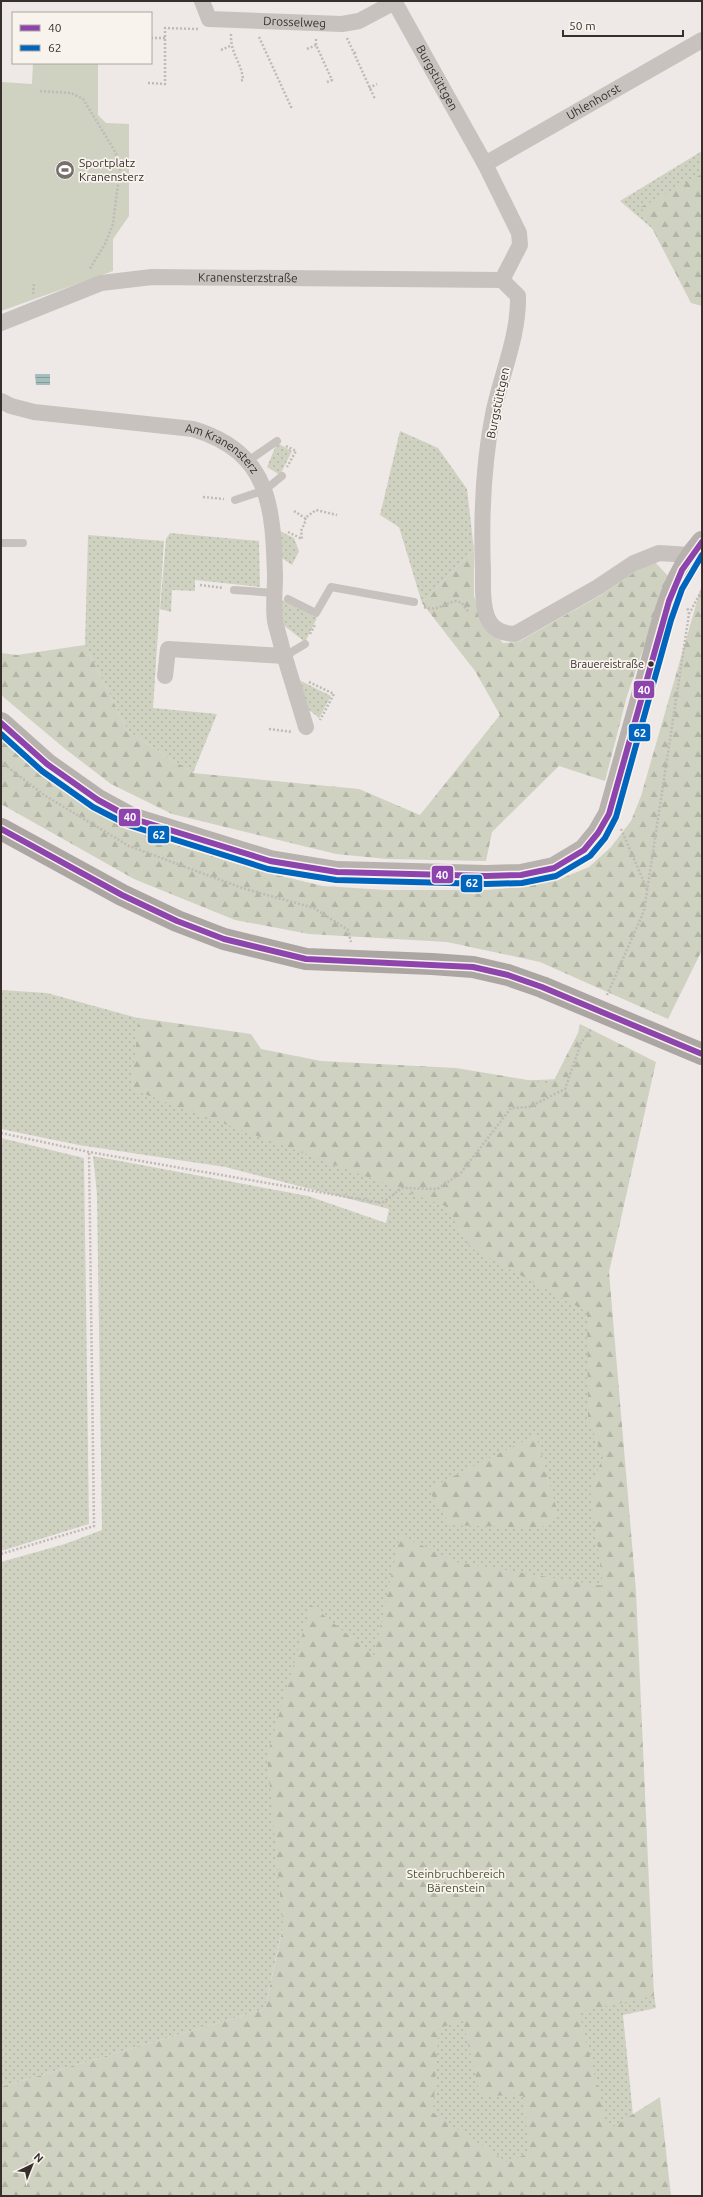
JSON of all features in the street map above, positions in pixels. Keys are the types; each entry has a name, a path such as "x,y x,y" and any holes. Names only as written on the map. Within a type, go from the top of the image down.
{"main road":[{"path":"1,829 122,895 177,922 224,939 306,959 473,967 508,975 702,1054"}],"street":[{"path":"202,1 209,19"},
{"name":"Drosselweg","path":"209,19 342,24 359,21 394,2"},
{"name":"Burgstüttgen","path":"394,2 485,164 519,233 520,245 502,280 518,296 518,314 493,414 485,481 482,542 483,594 488,619 494,628 505,634 515,634 598,587 634,563 659,553 672,553 696,548"},
{"name":"Uhlenhorst","path":"485,164 702,40"},
{"name":"Kranensterzstraße","path":"1,323 34,304 101,283 152,277 502,280"},
{"name":"Am Kranensterz","path":"1,401 11,406 34,412 193,428 215,435 239,451 257,472 266,490 273,527 281,596 275,622 306,727"},
{"path":"1,723 47,764 98,800 131,818 270,861 337,872 396,874 521,875 554,868 584,850 598,833 609,814 667,607 681,571 696,548"},
{"path":"165,676 168,649 285,656"}],"lane":[{"path":"248,461 277,441"},
{"path":"236,500 266,490 282,476"},
{"path":"1,543 23,544"},
{"path":"234,590 281,596 316,613 331,587 414,602"},
{"path":"285,656 305,644"}],"path":[{"path":"148,83 165,84 165,28 203,29 209,19"},
{"path":"231,20 230,46 243,74 243,80 240,81"},
{"path":"255,20 256,30 292,109"},
{"path":"316,23 316,45 332,80 327,82"},
{"path":"342,24 375,99"},
{"path":"152,38 165,38"},
{"path":"307,48 316,45"},
{"path":"221,50 230,46"},
{"path":"354,54 358,52"},
{"path":"369,88 377,84"},
{"path":"40,91 71,93 83,99 116,153 120,168 113,224 105,244 86,274"},
{"path":"34,283 34,304"},
{"path":"34,304 40,294"},
{"path":"277,441 296,451 286,468"},
{"path":"203,497 236,500"},
{"path":"305,518 320,509 337,515"},
{"path":"294,511 305,518"},
{"path":"285,530 302,539 301,531 306,522 305,518"},
{"path":"200,585 234,590"},
{"path":"1,1133 89,1152 382,1203 402,1188 437,1189 460,1174 511,1108 529,1107 564,1089 581,1043 601,1012 644,911 689,614 702,590"},
{"path":"686,600 689,614"},
{"path":"424,607 432,610 456,601 462,603 468,613"},
{"path":"310,635 320,616 316,613"},
{"path":"306,680 334,694 321,718"},
{"path":"622,830 647,889"},
{"path":"242,888 314,908 348,930 353,948"},
{"path":"1,1554 94,1526 89,1152"}],"green space":[{"name":"Sportplatz Kranensterz","path":"33,64 98,64 98,115 106,123 129,124 129,216 113,239 113,271 1,311 1,82 32,84"},
{"path":"702,151 702,271 620,201"},
{"path":"702,174 702,306 691,303 641,207"},
{"path":"400,431 438,448 467,489 474,550 422,603 399,527 380,515"},
{"path":"277,443 292,451 280,475 267,467"},
{"path":"278,530 294,538 299,551 292,565 279,556"},
{"path":"170,533 259,541 260,587 195,580 195,591 172,590 171,612 160,609 166,539"},
{"path":"88,535 164,541 153,708 217,714 193,773 128,731 85,645"},
{"path":"474,550 474,596 482,620 503,643 518,642 601,595 653,560 668,576 627,696 605,781 559,766 492,832 486,861 387,859 336,854 172,814 111,784 64,748 1,695 1,653 17,655 85,645 128,731 193,773 359,789 420,815 500,715 475,671 422,603"},
{"path":"702,584 702,950 668,1019 540,962 447,942 309,934 235,920 134,879 1,804 1,736 93,807 159,840 268,873 323,886 386,890 487,890 523,887 560,879 589,867 611,847 631,821 641,796"},
{"path":"280,599 317,618 305,642 282,624"},
{"path":"297,679 331,696 319,718 308,709"},
{"name":"Steinbruchbereich Bärenstein","path":"1,990 47,993 268,1054 444,1084 560,1079 607,1239 636,1874 656,2008 623,2015 641,2196 1,2196 278,2033 282,1929 265,2009 1,2087 1,1562 65,1544 102,1530 97,1194 93,1156 308,1196 386,1223 389,1209 225,1167 79,1145 1,1129"},
{"name":"Steinbruchbereich Bärenstein","path":"139,1018 251,1034 261,1049 321,1061 456,1068 552,1084 578,1033 580,1024 656,1062 609,1272 636,1591 654,1996 579,2012 608,2130 660,2097 671,2196 1,2196 1,2087 265,2009 283,1926 267,1756 311,1605 374,1656 400,1535 456,1562 603,1586 590,1490 603,1457 588,1418 587,1312 471,1248 445,1206 131,1089","holes":["463,2021 480,2095 523,2096 529,2153 507,2162 433,2113 439,2028"]},
{"path":"1,1138 84,1158 89,1524 1,1551"},
{"path":"536,1435 558,1514 540,1528 450,1525 428,1489"}],"water":[{"path":"35,374 50,374 50,385 36,385"}],"transit line":[{"name":"40","path":"1,723 47,764 98,800 131,818 270,861 337,872 486,876 521,875 554,868 584,850 598,833 609,814 669,601 682,570 702,542"},
{"name":"62","path":"1,734 42,771 93,807 128,825 268,869 336,880 486,884 522,883 556,876 590,856 605,838 616,817 671,620 682,589 702,555"},
{"name":"40","path":"1,829 122,895 177,921 224,939 306,959 473,967 508,975 542,987 702,1054"}],"place":[{"name":"Sportplatz Kranensterz","path":"65,170"},
{"name":"Brauereistraße","path":"651,664"}]}
